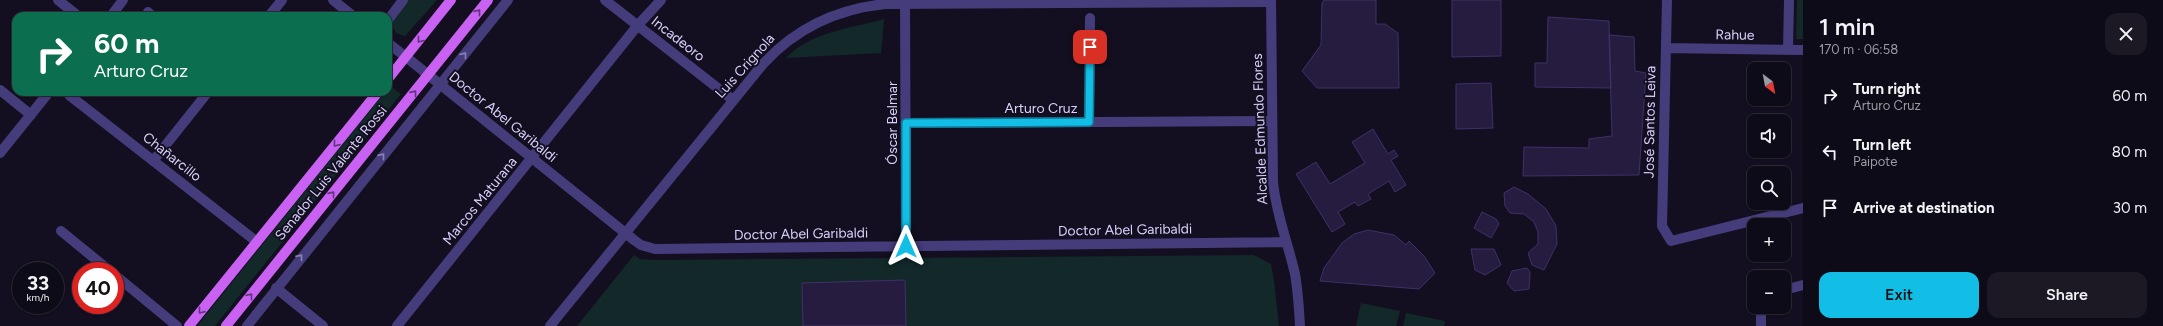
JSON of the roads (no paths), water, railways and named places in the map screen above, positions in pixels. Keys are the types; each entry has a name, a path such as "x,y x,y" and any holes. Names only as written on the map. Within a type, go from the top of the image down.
{"main road":[{"path":"392,75 451,0"},
{"name":"Senador Luis Valente Rossi","path":"226,326 488,0"},
{"name":"Senador Luis Valente Rossi","path":"189,326 375,96"}],"street":[{"path":"58,0 73,12"},
{"path":"113,12 123,0"},
{"path":"272,12 282,0"},
{"path":"333,0 348,12"},
{"path":"392,15 403,0"},
{"path":"247,326 508,0"},
{"name":"Incadeoro","path":"605,0 733,100"},
{"name":"Marcos Maturana","path":"397,326 638,26 661,0"},
{"name":"José Santos Leiva","path":"1667,0 1662,226 1671,241 1803,208"},
{"path":"1788,50 1789,0"},
{"name":"Luis Crignola","path":"550,326 625,232 772,54 791,38 812,24 854,8 905,2 1271,1"},
{"name":"Alcalde Edmundo Flores","path":"1271,1 1274,196 1297,287 1300,326"},
{"name":"Óscar Belmar","path":"905,2 906,246"},
{"path":"1089,122 1090,18"},
{"name":"Doctor Abel Garibaldi","path":"392,46 641,245 655,249 1286,242"},
{"name":"Rahue","path":"1666,48 1803,50"},
{"path":"0,90 31,115"},
{"path":"0,153 46,96"},
{"name":"Chañarcillo","path":"71,96 257,242"},
{"path":"153,161 205,96"},
{"name":"Arturo Cruz","path":"906,123 1272,121"},
{"path":"62,231 99,262"},
{"path":"124,282 177,326"},
{"path":"1791,288 1803,285"},
{"path":"276,288 323,326"},
{"path":"1761,314 1761,326"}]}
